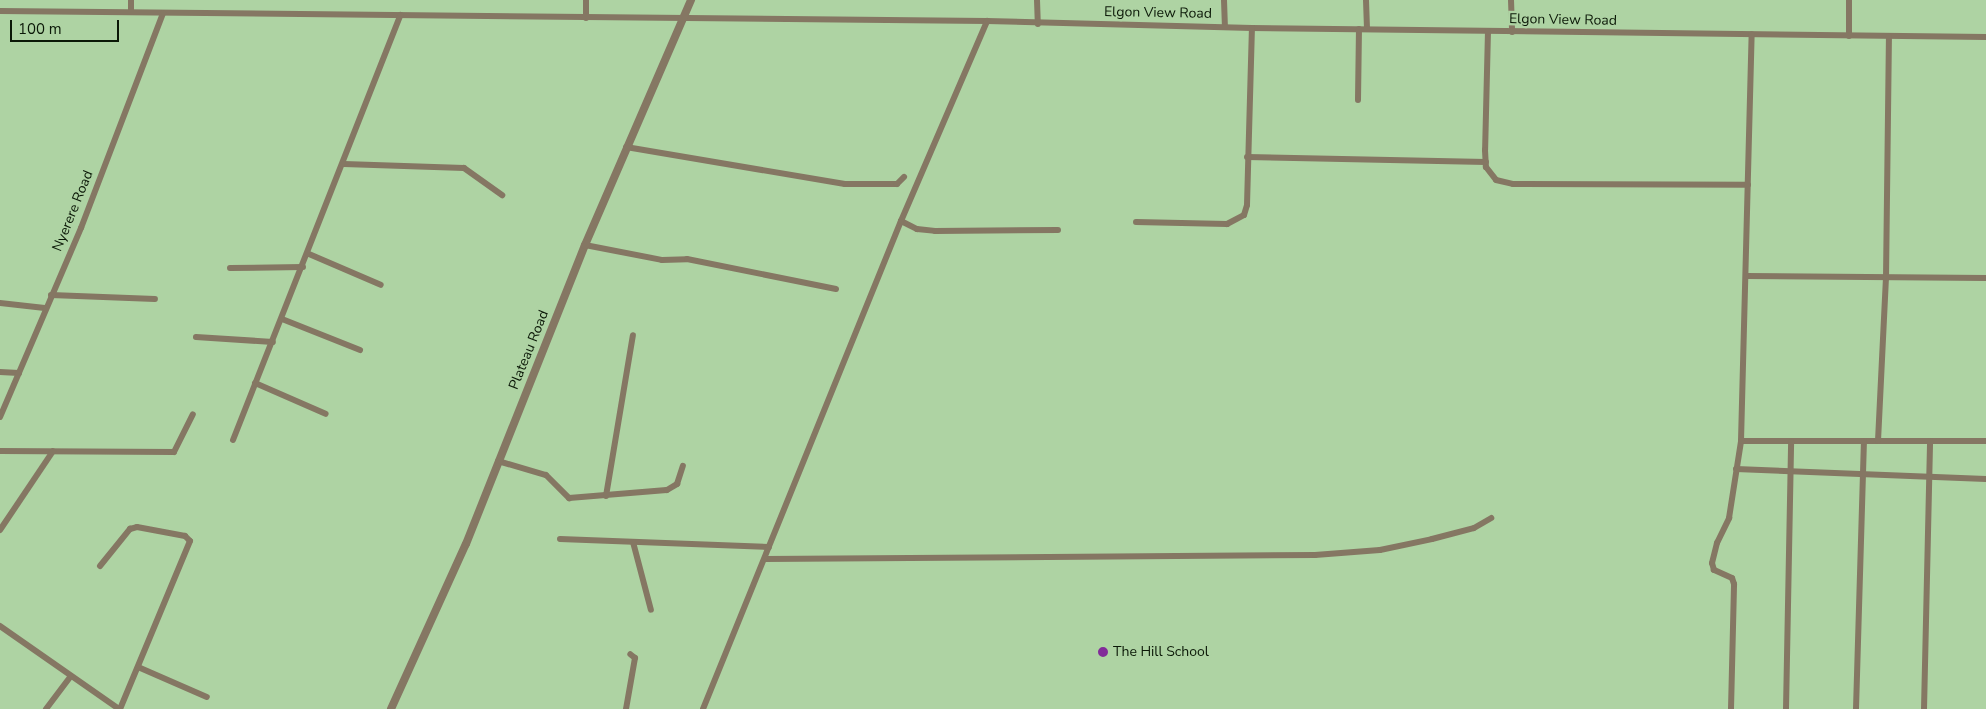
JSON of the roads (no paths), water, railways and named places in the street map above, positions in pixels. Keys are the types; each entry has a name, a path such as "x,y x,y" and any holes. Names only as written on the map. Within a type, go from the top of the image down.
{"street":[{"path":"131,0 131,12"},
{"path":"586,0 586,18"},
{"name":"Plateau Road","path":"391,709 466,544 585,245 626,146 691,0"},
{"path":"1037,0 1038,24"},
{"path":"1224,0 1225,26"},
{"path":"1366,0 1366,29"},
{"path":"1511,0 1512,32"},
{"path":"1849,0 1849,36"},
{"name":"Elgon View Road","path":"0,11 586,18 684,17 988,21 1038,24 1512,32 1986,37"},
{"name":"Nyerere Road","path":"0,417 45,308 81,228 163,13"},
{"path":"233,440 309,254 400,15"},
{"path":"703,709 766,559 769,547 901,221 988,21"},
{"path":"1136,222 1235,223 1244,215 1247,205 1252,28"},
{"path":"1358,100 1359,29"},
{"path":"1488,31 1486,162 1490,175 1513,184 1748,185"},
{"path":"1731,709 1734,584 1732,578 1714,570 1712,563 1717,543 1729,518 1741,441 1752,34"},
{"path":"1878,440 1886,278 1889,36"},
{"path":"626,146 845,184 897,184 904,177"},
{"path":"1247,158 1486,162"},
{"path":"344,164 464,168 502,195"},
{"path":"901,221 917,229 935,231 1058,230"},
{"path":"585,245 662,260 687,259 836,289"},
{"path":"309,254 381,285"},
{"path":"230,268 303,268"},
{"path":"1746,276 1986,278"},
{"path":"51,295 155,299"},
{"path":"0,303 45,308"},
{"path":"282,319 360,350"},
{"path":"606,496 633,335"},
{"path":"196,337 273,342"},
{"path":"0,372 19,373"},
{"path":"256,383 326,414"},
{"path":"0,451 174,452 193,414"},
{"path":"1741,441 1986,441"},
{"path":"1856,709 1861,474 1864,441"},
{"path":"1924,709 1930,441"},
{"path":"1786,709 1791,442"},
{"path":"0,530 53,451"},
{"path":"498,461 553,478 564,496 606,496 667,490 676,484 684,466"},
{"path":"1736,469 1861,474 1930,474 1986,479"},
{"path":"766,559 1315,555 1380,550 1474,528 1491,518"},
{"path":"0,626 120,709 190,541 184,536 137,527 130,530 100,566"},
{"path":"560,539 769,547"},
{"path":"633,542 651,610"},
{"path":"626,709 635,658 630,654"},
{"path":"138,668 207,697"},
{"path":"46,709 71,676"}],"place":[{"name":"The Hill School","path":"1103,652"}]}
